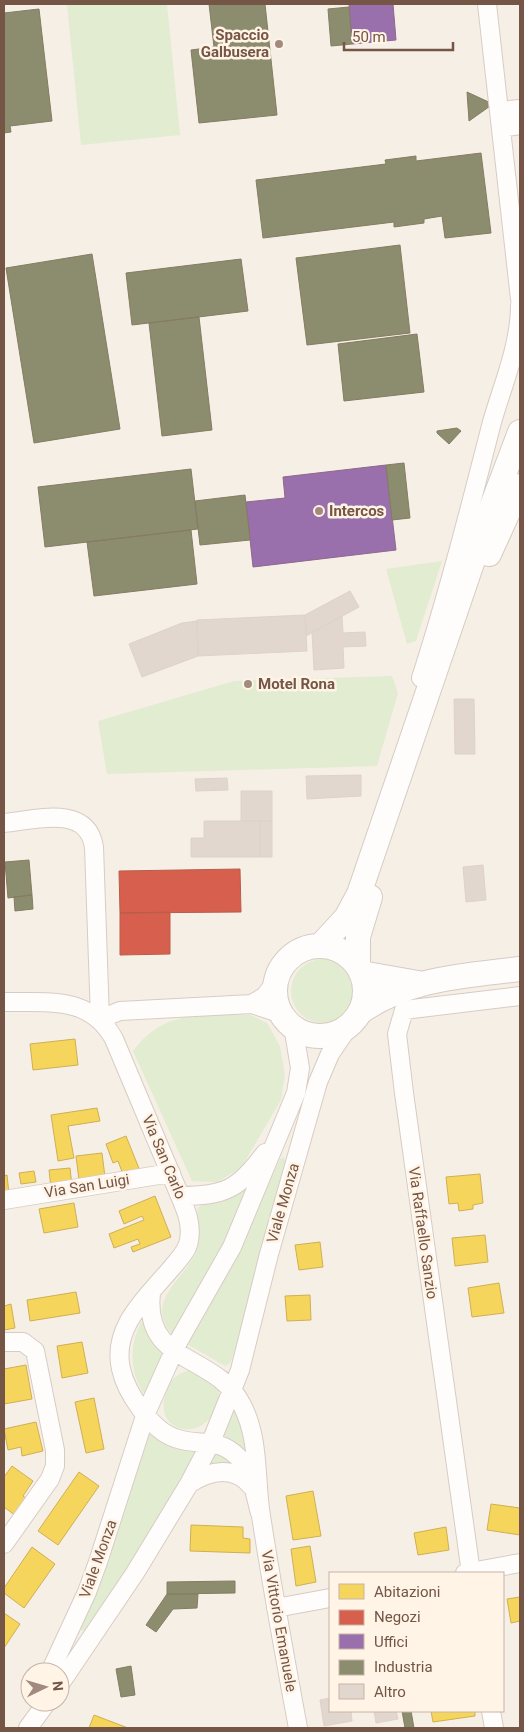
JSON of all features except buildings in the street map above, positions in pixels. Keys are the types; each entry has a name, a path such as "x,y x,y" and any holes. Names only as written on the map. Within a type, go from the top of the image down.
{"street":[{"path":"487,4 520,299"},
{"path":"500,120 520,109"},
{"path":"500,120 520,125"},
{"path":"316,946 342,909 355,878 445,601 496,409 518,336 520,305"},
{"path":"316,946 346,918 359,894 487,519 520,432"},
{"path":"355,1018 365,994 360,970 358,937 366,906 479,578 520,486"},
{"path":"4,823 72,819 83,824 91,835 94,847 100,1019"},
{"path":"252,1004 264,996 277,980 289,958 301,950 316,946 342,952 360,970 418,983"},
{"path":"100,1019 120,1010 252,1004 288,1020 307,1034 324,1036 339,1031 386,996 418,983 520,969"},
{"path":"277,980 276,1000 288,1020"},
{"name":"Via Raffaello Sanzio","path":"469,1572 397,1034 404,1010 520,996"},
{"path":"4,1002 73,1005 88,1010 100,1019"},
{"name":"Viale Monza","path":"70,1669 135,1573 189,1484 211,1442 240,1370 268,1254 318,1082 330,1054 355,1018"},
{"name":"Via San Carlo","path":"100,1019 114,1039 188,1218 188,1245 152,1293 129,1318 122,1337 120,1356 122,1374 129,1391 137,1404 146,1413"},
{"name":"Viale Monza","path":"55,1662 96,1570 146,1413 174,1352 229,1253 282,1128 300,1079 299,1057 288,1020"},
{"path":"180,1196 215,1195 235,1187 254,1169 282,1128"},
{"name":"Via San Luigi","path":"4,1200 171,1173"},
{"path":"152,1293 150,1310 153,1324 162,1340 174,1352 205,1367 232,1390"},
{"path":"4,1342 24,1342 35,1351 56,1455 53,1473 7,1534"},
{"name":"Via Vittorio Emanuele","path":"232,1390 244,1408 253,1438 260,1514 298,1728"},
{"path":"146,1413 162,1431 174,1438 211,1442"},
{"name":"Via Vittorio Emanuele","path":"211,1442 222,1446 239,1458 248,1472 260,1514"},
{"path":"189,1484 208,1473 223,1472 243,1477 252,1487"},
{"path":"474,1572 520,1563"},
{"path":"276,1608 329,1598"},
{"path":"24,1728 31,1712"},
{"path":"28,1728 40,1712"},
{"path":"491,1712 494,1728"}],"green space":[{"path":"67,4 167,4 180,135 81,145"},
{"path":"442,561 416,641 407,644 386,569"},
{"path":"392,676 398,693 377,766 107,774 98,721 234,681"},
{"path":"323,959 341,965 349,973 355,991 349,1009 341,1017 323,1023 305,1017 297,1009 291,991 297,973 305,965"},
{"path":"201,1015 251,1015 267,1023 280,1046 285,1075 281,1100 241,1168 217,1182 192,1181 133,1051 145,1037 158,1027 172,1021"},
{"path":"284,1157 286,1163 234,1353 230,1363 225,1366 187,1344 232,1264 280,1159"},
{"path":"243,1190 246,1192 232,1229 174,1336 165,1324 162,1312 169,1291 197,1250 199,1239 198,1208 202,1204 235,1196"},
{"path":"145,1316 166,1349 144,1394 135,1375 132,1355 136,1335"},
{"path":"192,1370 199,1371 219,1389 216,1408 208,1420 197,1428 185,1429 174,1426 166,1417 164,1404 168,1387 172,1380 181,1373"},
{"path":"234,1412 237,1412 246,1436 248,1453 245,1454 223,1437"},
{"path":"151,1430 199,1447 195,1462 89,1632 78,1629 103,1577"},
{"path":"216,1451 235,1463 209,1467"}],"place":[{"name":"Spaccio Galbusera","path":"279,44"},
{"name":"Intercos","path":"319,511"},
{"name":"Motel Rona","path":"248,684"}]}
